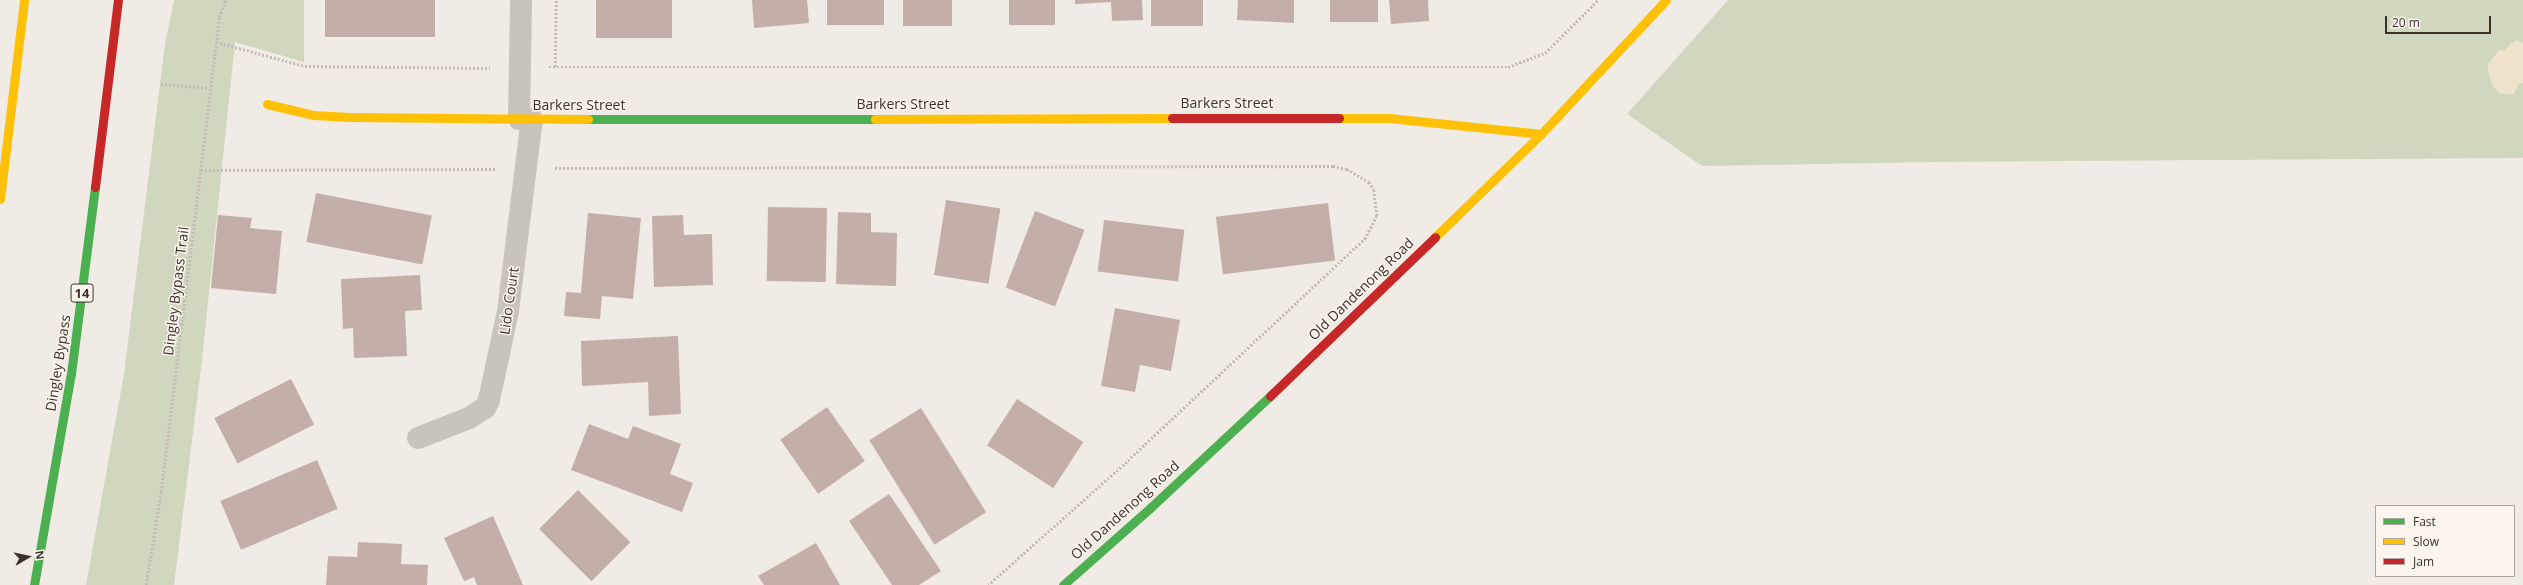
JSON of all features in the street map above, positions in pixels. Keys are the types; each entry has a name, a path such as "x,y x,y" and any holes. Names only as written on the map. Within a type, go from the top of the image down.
{"main road":[{"path":"0,199 24,0"},
{"name":"Dingley Bypass","path":"34,585 72,374 118,0"},
{"name":"Old Dandenong Road","path":"1063,585 1150,508 1328,341 1541,134 1666,0"},
{"name":"Barkers Street","path":"267,104 322,116 526,119 1346,117 1413,119 1541,134"}],"street":[{"name":"Lido Court","path":"418,438 469,418 482,410 487,404 505,330 526,169 526,119 520,68 521,0"}],"path":[{"name":"Dingley Bypass Trail","path":"146,585 161,492 219,17 226,0"},
{"path":"555,67 556,0"},
{"path":"216,42 305,66 520,68 1508,67 1545,53 1598,0"},
{"path":"161,84 210,88"},
{"path":"201,170 1333,166 1347,168 1369,182 1374,190 1377,216 1366,238 1132,457 989,585"}],"green space":[{"path":"174,0 304,0 304,62 235,42 202,360 174,585 86,585 124,374 165,44"},
{"path":"1728,0 2523,0 2523,158 1930,162 1702,166 1627,114"}],"sand":[{"path":"2517,40 2523,43 2523,83 2518,85 2514,94 2501,94 2492,85 2488,71 2488,64 2500,49 2504,51 2511,43"}],"building":[{"path":"325,0 435,0 435,37 325,37"},
{"path":"596,0 672,0 672,38 596,38"},
{"path":"752,0 807,0 809,23 754,28"},
{"path":"827,0 884,0 884,25 827,25"},
{"path":"903,0 952,0 952,26 903,26"},
{"path":"1009,0 1055,0 1055,25 1009,25"},
{"path":"1075,0 1142,0 1143,20 1112,21 1111,2 1075,4"},
{"path":"1151,0 1203,0 1203,26 1151,26"},
{"path":"1238,0 1294,0 1294,23 1237,20"},
{"path":"1330,0 1378,0 1378,22 1330,22"},
{"path":"1389,0 1428,0 1429,21 1391,24"},
{"path":"316,193 432,216 422,265 306,242"},
{"path":"946,200 1000,209 988,284 934,275"},
{"path":"1328,203 1335,261 1223,274 1216,217"},
{"path":"768,207 827,208 826,282 767,281"},
{"path":"1035,211 1084,230 1055,307 1006,288"},
{"path":"838,212 871,213 871,232 897,233 896,286 836,284"},
{"path":"588,213 641,218 633,299 602,296 600,319 564,316 566,292 581,293"},
{"path":"218,215 252,218 250,228 282,231 276,294 211,288"},
{"path":"683,215 684,235 712,234 713,285 654,287 652,216"},
{"path":"1104,220 1184,230 1178,281 1098,272"},
{"path":"420,275 422,310 405,311 407,356 354,358 353,328 343,329 341,279"},
{"path":"1115,308 1180,320 1171,371 1140,365 1135,392 1101,386"},
{"path":"678,336 681,414 649,416 648,382 582,386 581,341"},
{"path":"291,379 314,424 238,463 214,418"},
{"path":"1017,399 1083,442 1053,488 987,445"},
{"path":"827,407 865,461 818,494 780,440"},
{"path":"921,408 986,512 934,545 869,440"},
{"path":"589,424 628,439 633,426 681,444 670,474 693,483 682,512 571,470"},
{"path":"317,460 338,509 241,550 220,501"},
{"path":"578,490 630,542 591,581 539,529"},
{"path":"889,494 941,571 919,585 892,585 849,521"},
{"path":"493,516 523,585 477,585 474,577 464,581 444,538"},
{"path":"358,542 402,544 401,564 428,565 427,585 326,585 328,556 357,557"},
{"path":"816,543 840,585 764,585 758,576"}],"traffic: fast":[{"path":"588,119 875,119"},
{"path":"34,585 71,374 95,187"},
{"path":"1063,585 1150,508 1270,396"}],"traffic: slow":[{"path":"0,199 24,0"},
{"path":"1435,237 1541,134 1666,0"},
{"path":"267,104 313,115 350,117 588,119"},
{"path":"875,119 1172,118"},
{"path":"1339,118 1389,118 1541,134"}],"traffic: jam":[{"path":"95,187 118,0"},
{"path":"1172,118 1339,118"},
{"path":"1270,396 1435,237"}]}
